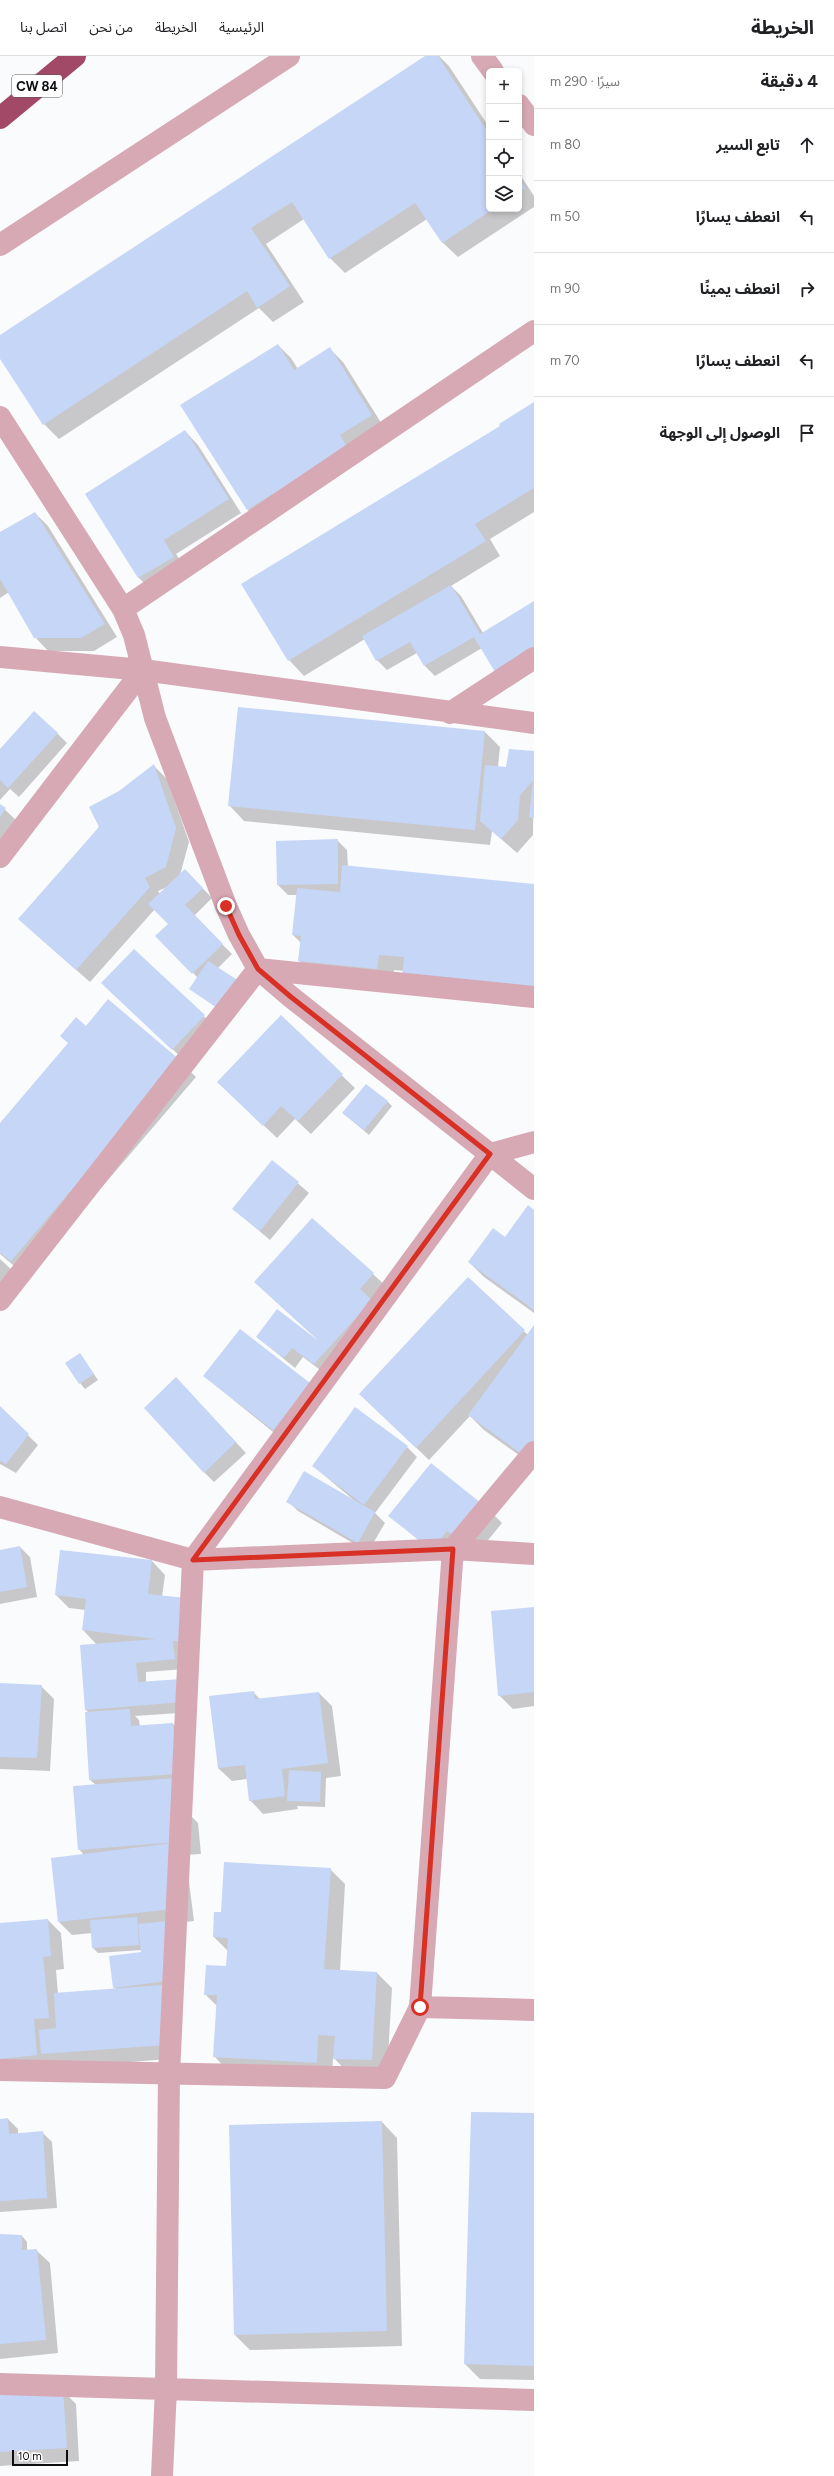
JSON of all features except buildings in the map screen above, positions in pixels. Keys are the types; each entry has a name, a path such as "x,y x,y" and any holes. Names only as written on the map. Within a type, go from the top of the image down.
{"highway":[{"name":"CW 84","path":"0,118 75,56"}],"street":[{"path":"0,245 289,56"},
{"path":"482,56 491,68"},
{"path":"522,109 534,125"},
{"path":"123,609 534,331"},
{"path":"0,417 123,609 134,636 155,718 239,935 258,969 291,997 534,1189"},
{"path":"0,657 143,670 450,713 534,723"},
{"path":"450,713 534,658"},
{"path":"0,857 143,670"},
{"path":"258,969 534,997"},
{"path":"0,1300 258,969"},
{"path":"162,2476 166,2388 168,2074 193,1560 490,1154 534,1142"},
{"path":"0,2070 385,2078 420,2007 453,1549 534,1452"},
{"path":"0,1507 193,1560 453,1549 534,1554"},
{"path":"420,2007 534,2010"},
{"path":"0,2384 534,2400"}],"route":[{"path":"226,906 239,935 258,969 291,997 490,1154 193,1560 453,1549 420,2007"}]}
